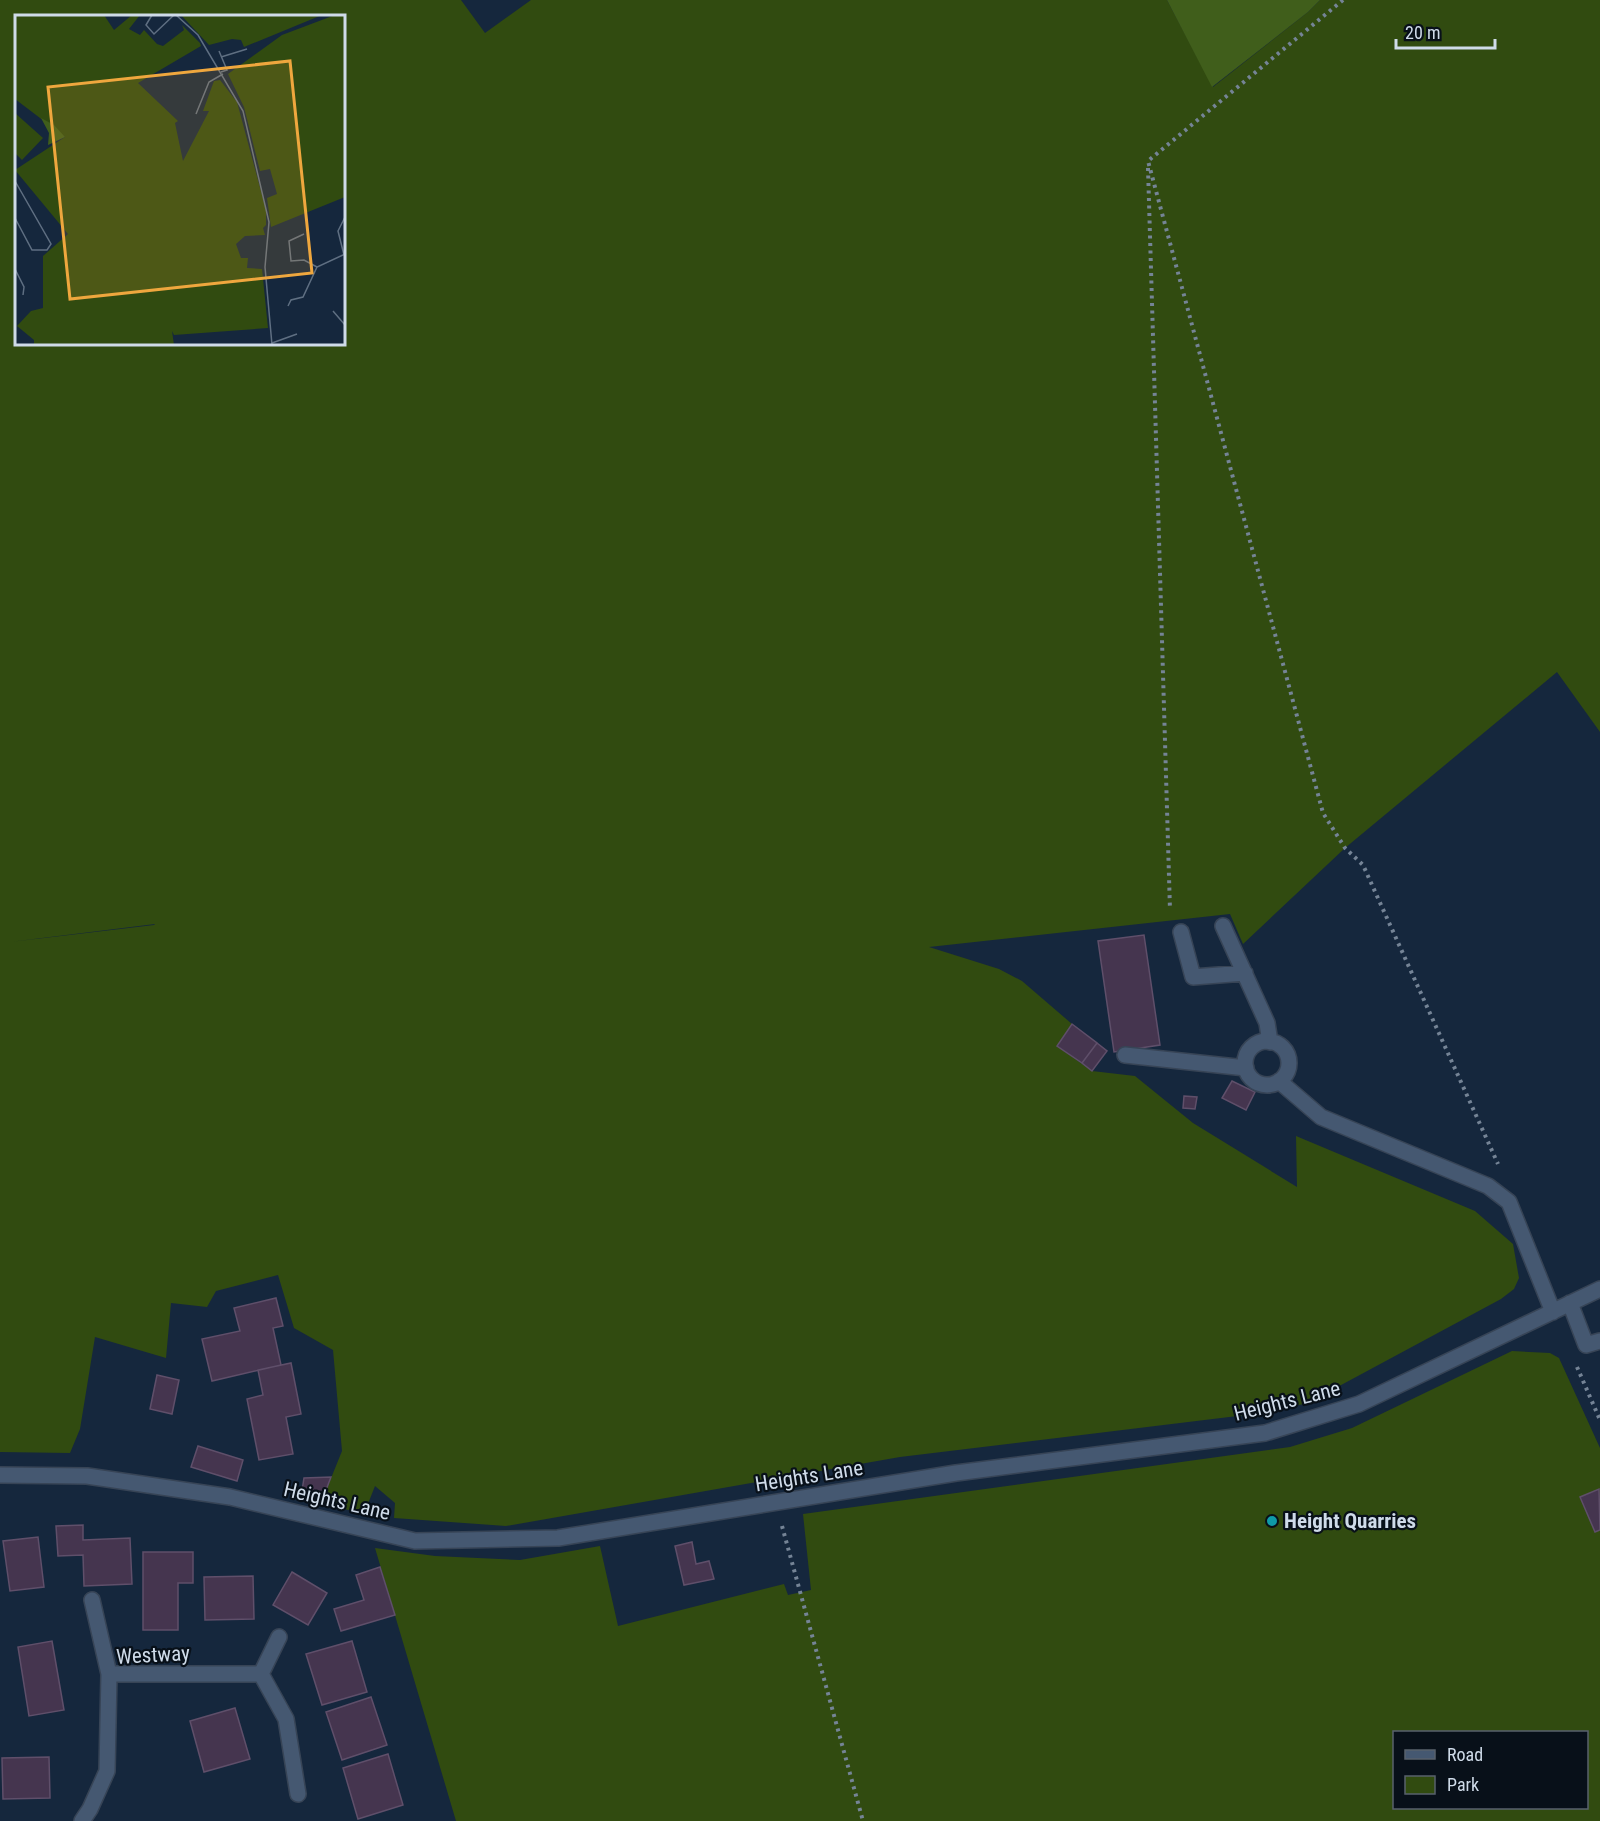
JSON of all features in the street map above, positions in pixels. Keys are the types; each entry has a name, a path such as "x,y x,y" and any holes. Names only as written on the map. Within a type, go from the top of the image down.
{"street":[{"path":"1223,926 1267,1023 1270,1042"},
{"path":"1181,932 1193,977 1245,973"},
{"path":"1263,1042 1277,1044 1287,1055 1287,1070 1279,1081 1273,1084 1258,1084 1248,1074 1246,1068 1247,1054 1251,1048 1263,1042"},
{"path":"1125,1055 1246,1068"},
{"path":"1279,1081 1321,1117 1488,1186 1509,1202 1553,1312"},
{"name":"Heights Lane","path":"0,1474 87,1476 230,1497 415,1540 558,1538 956,1473 1265,1433 1359,1404 1600,1289"},
{"path":"1570,1304 1586,1345 1600,1341"},
{"path":"92,1600 109,1674"},
{"path":"279,1637 261,1674 286,1719 298,1794"},
{"name":"Westway","path":"82,1821 90,1809 106,1771 109,1674 261,1674"}],"path":[{"path":"1148,161 1343,0"},
{"path":"1148,161 1170,920"},
{"path":"1148,161 1323,813 1345,848 1363,866 1487,1138 1505,1181 1509,1202"},
{"path":"776,1503 863,1821"}],"green space":[{"path":"0,0 461,0 485,33 531,0 1167,0 1213,87 1320,0 1600,0 1600,732 1557,672 1345,848 1243,944 1230,914 929,947 999,969 1022,981 1072,1024 1057,1046 1092,1071 1135,1076 1193,1123 1297,1187 1296,1136 1475,1211 1513,1244 1519,1278 1514,1289 1501,1299 1330,1391 1336,1397 1262,1413 900,1457 506,1526 394,1518 395,1503 375,1486 364,1514 321,1503 342,1451 333,1350 294,1328 278,1275 216,1291 207,1307 171,1303 166,1358 95,1337 80,1429 70,1453 0,1452","holes":["155,924 154,925 10,942"]},
{"path":"1167,0 1320,0 1308,12 1212,87"},
{"path":"1512,1351 1550,1353 1559,1358 1600,1448 1600,1821 456,1821 375,1548 435,1556 520,1560 600,1546 618,1626 784,1584 788,1595 811,1590 803,1514 1290,1447 1352,1428"}],"building":[{"path":"1144,935 1160,1045 1114,1052 1098,941"},
{"path":"1072,1024 1097,1043 1082,1063 1057,1046"},
{"path":"1097,1043 1107,1051 1092,1071 1082,1063"},
{"path":"1232,1081 1255,1092 1246,1110 1222,1098"},
{"path":"1184,1096 1197,1097 1195,1109 1183,1108"},
{"path":"276,1298 283,1326 273,1328 281,1365 212,1381 202,1339 240,1331 234,1308"},
{"path":"291,1363 301,1414 286,1417 293,1454 259,1460 247,1399 263,1395 258,1370"},
{"path":"157,1375 179,1380 172,1414 150,1409"},
{"path":"198,1446 243,1460 237,1481 191,1467"},
{"path":"331,1477 321,1503 301,1497 304,1478"},
{"path":"1599,1489 1600,1530 1595,1532 1580,1497"},
{"path":"83,1525 83,1540 130,1538 132,1584 84,1586 83,1555 58,1556 56,1526"},
{"path":"38,1537 44,1587 10,1591 3,1541"},
{"path":"692,1542 696,1564 709,1561 714,1579 684,1585 675,1546"},
{"path":"143,1552 193,1552 193,1583 178,1583 178,1630 143,1630"},
{"path":"380,1567 395,1615 341,1631 334,1609 364,1600 356,1575"},
{"path":"292,1572 327,1593 308,1625 273,1605"},
{"path":"253,1576 254,1619 205,1620 204,1577"},
{"path":"52,1641 64,1710 29,1716 18,1647"},
{"path":"352,1641 367,1692 322,1705 306,1654"},
{"path":"371,1697 387,1745 342,1760 326,1712"},
{"path":"235,1708 250,1759 204,1772 190,1721"},
{"path":"388,1754 403,1805 358,1819 343,1768"},
{"path":"49,1757 50,1798 3,1799 2,1758"}],"place":[{"name":"Height Quarries","path":"1272,1521"}]}
